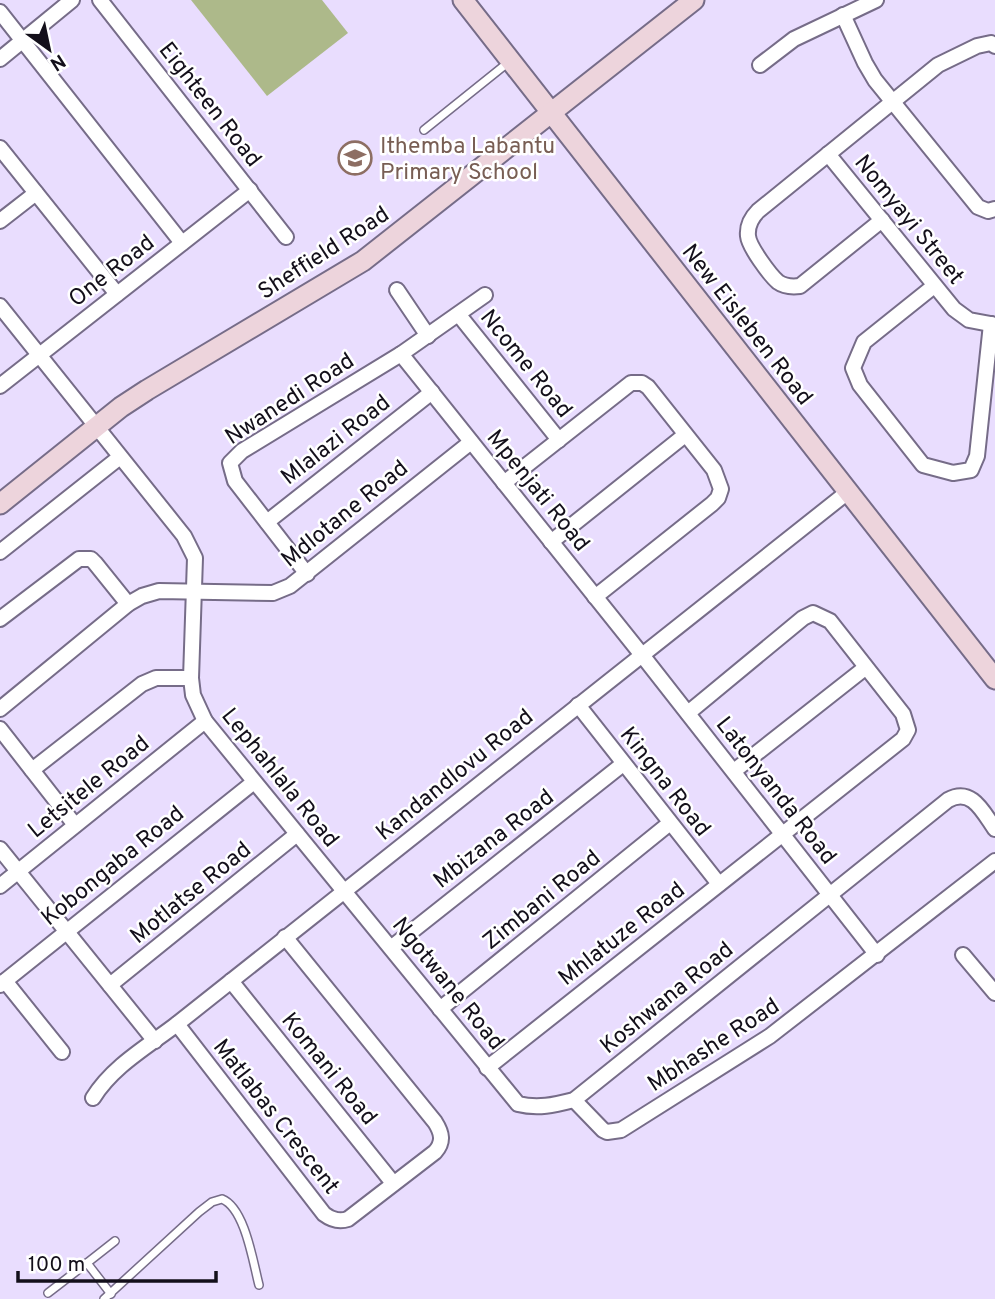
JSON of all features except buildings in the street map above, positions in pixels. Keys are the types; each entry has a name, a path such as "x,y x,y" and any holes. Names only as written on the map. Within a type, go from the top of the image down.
{"main road":[{"name":"New Eisleben Road","path":"463,0 995,679"},
{"name":"Sheffield Road","path":"0,504 121,407 196,359 363,261 694,0"}],"street":[{"path":"0,59 72,0"},
{"name":"Eighteen Road","path":"100,0 286,237"},
{"path":"760,65 794,39 876,0"},
{"path":"0,12 182,243"},
{"path":"843,15 865,63 893,102 978,207 988,211 995,209"},
{"path":"882,220 800,286 784,285 774,277 750,244 748,236 751,218 939,65 976,46 990,43 995,46"},
{"path":"0,148 117,295"},
{"name":"Nomyayi Street","path":"828,154 961,316 993,325"},
{"name":"One Road","path":"0,386 250,190"},
{"path":"0,221 36,193"},
{"path":"934,286 863,342 853,368 859,385 923,465 953,473 971,470 977,456 993,325"},
{"path":"397,290 428,336"},
{"name":"Nwanedi Road","path":"307,574 231,474 230,463 234,457 401,354 485,295"},
{"name":"Lephahlala Road","path":"0,306 190,545 195,558 191,678 193,695 205,722 345,891"},
{"name":"Ncome Road","path":"459,315 559,440"},
{"name":"Mpenjati Road","path":"401,354 642,654"},
{"path":"504,483 625,387 637,382 648,387 714,470 721,489 718,498 595,597"},
{"name":"Mlalazi Road","path":"267,522 432,392"},
{"path":"551,542 685,435"},
{"name":"Mdlotane Road","path":"128,604 150,593 273,593 290,586 471,442"},
{"path":"0,552 120,457"},
{"name":"Kandandlovu Road","path":"93,1098 118,1067 177,1024 849,491"},
{"path":"0,619 79,559 90,559 95,563 128,604 0,709"},
{"path":"688,713 809,614 819,614 830,621 865,668 734,771"},
{"name":"Latonyanda Road","path":"642,654 877,954"},
{"name":"Mhlatuze Road","path":"487,1068 906,735 906,718 865,668"},
{"path":"32,770 142,684 156,678 191,678"},
{"name":"Kingna Road","path":"578,705 719,884"},
{"name":"Letsitele Road","path":"0,886 205,722"},
{"path":"0,729 75,825"},
{"name":"Mbizana Road","path":"392,947 623,764"},
{"name":"Kobongaba Road","path":"3,983 254,782"},
{"name":"Koshwana Road","path":"518,1104 547,1106 574,1100 955,796 966,796 974,800 995,829"},
{"name":"Zimbani Road","path":"440,1009 670,823"},
{"name":"Motlatse Road","path":"110,985 297,834"},
{"path":"0,849 155,1041"},
{"name":"Mbhashe Road","path":"574,1100 603,1130 621,1130 770,1036 995,861"},
{"name":"Ngotwane Road","path":"345,891 518,1104"},
{"name":"Matlabas Crescent","path":"177,1024 330,1218 348,1219 439,1148 442,1143 439,1128 285,937"},
{"path":"963,955 995,993"},
{"name":"Komani Road","path":"231,981 393,1183"},
{"path":"3,983 62,1052"}],"lane":[{"path":"424,130 511,61"},
{"path":"104,1299 199,1212 212,1202 222,1199 235,1207 241,1220 259,1285"},
{"path":"48,1293 115,1241"},
{"path":"87,1263 111,1293"}],"green space":[{"path":"191,0 322,0 348,33 267,96"}],"place":[{"name":"Ithemba Labantu Primary School","path":"355,158"}]}
